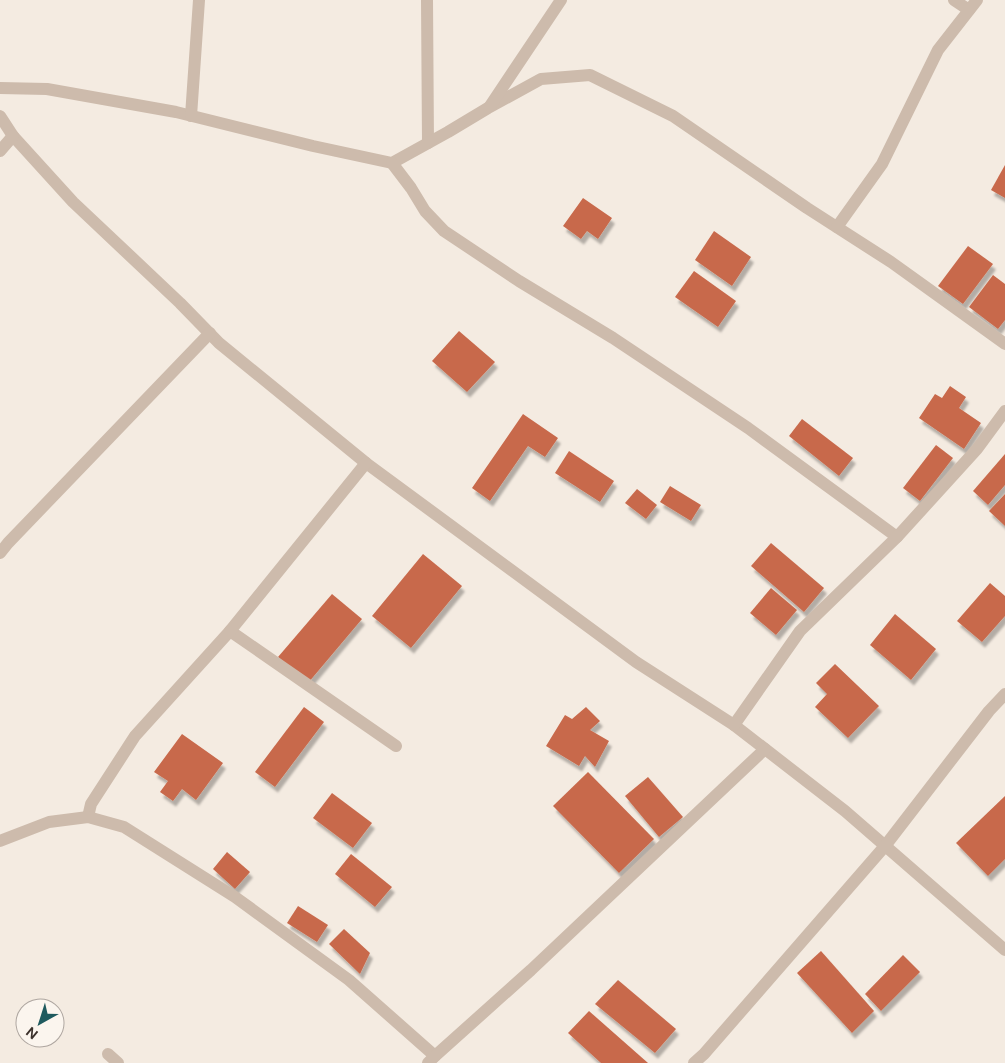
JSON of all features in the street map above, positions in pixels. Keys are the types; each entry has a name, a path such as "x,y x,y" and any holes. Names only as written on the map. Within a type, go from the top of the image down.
{"street":[{"path":"190,116 199,0"},
{"path":"427,0 428,143"},
{"path":"488,108 561,0"},
{"path":"837,228 882,164 938,50 973,5 954,0"},
{"path":"392,163 541,79 590,76 673,116 807,208 891,262 1005,344"},
{"path":"0,88 48,89 190,116 392,163 411,188 424,212 444,231 520,281 613,338 748,428 897,537"},
{"path":"0,116 13,136 73,202 180,303 219,343 366,463 636,662 734,725 845,811 1005,950"},
{"path":"0,151 13,136"},
{"path":"0,553 210,334"},
{"path":"734,725 800,631 897,537 977,449 1005,411"},
{"path":"88,817 91,804 135,736 230,631 366,463"},
{"path":"230,631 396,746"},
{"path":"703,1060 885,846 989,711 1005,694"},
{"path":"0,841 49,822 88,817 124,827 235,897 349,980 432,1059 531,970 765,749"},
{"path":"108,1054 118,1063"}],"building":[{"path":"1005,165 1005,198 991,190"},
{"path":"583,198 612,218 598,239 587,231 581,239 563,226"},
{"path":"714,231 751,257 732,286 695,260"},
{"path":"968,246 993,264 963,304 938,286"},
{"path":"694,271 736,301 718,327 675,297"},
{"path":"993,275 1005,284 1005,320 998,329 969,307"},
{"path":"459,331 495,362 467,392 432,361"},
{"path":"950,386 966,397 959,408 981,423 964,449 919,418 935,394 942,398"},
{"path":"523,414 558,438 545,457 528,446 490,501 472,488"},
{"path":"802,419 853,458 839,476 789,436"},
{"path":"936,445 953,458 920,501 903,488"},
{"path":"569,451 614,481 600,502 555,473"},
{"path":"1005,454 1005,485 988,505 973,491"},
{"path":"670,486 701,505 691,521 660,502"},
{"path":"637,489 657,505 646,519 625,503"},
{"path":"1005,494 1005,526 989,511"},
{"path":"771,543 824,588 804,612 751,566"},
{"path":"423,554 462,586 411,648 372,616"},
{"path":"990,583 1005,596 1005,616 982,642 957,621"},
{"path":"771,588 797,610 776,635 750,613"},
{"path":"332,594 362,619 308,683 278,657"},
{"path":"895,614 936,649 911,680 870,645"},
{"path":"835,664 879,706 848,738 815,707 827,694 816,683"},
{"path":"304,707 324,722 275,787 255,772"},
{"path":"586,707 600,721 590,730 609,741 595,767 585,756 579,766 546,746 565,715 572,719"},
{"path":"182,734 223,763 196,800 182,789 173,801 160,792 168,781 154,772"},
{"path":"588,772 654,839 619,873 553,806"},
{"path":"648,777 683,817 659,837 625,796"},
{"path":"332,793 372,823 353,848 313,818"},
{"path":"1005,796 1005,859 988,876 956,843"},
{"path":"227,852 250,872 235,889 213,869"},
{"path":"351,854 392,887 375,907 335,874"},
{"path":"298,906 328,925 317,942 287,923"},
{"path":"344,929 370,953 360,974 329,944"},
{"path":"821,951 874,1011 852,1033 797,973"},
{"path":"903,955 920,972 881,1011 865,994"},
{"path":"618,980 676,1029 655,1053 595,1004"},
{"path":"589,1011 648,1063 601,1063 568,1033"}]}
